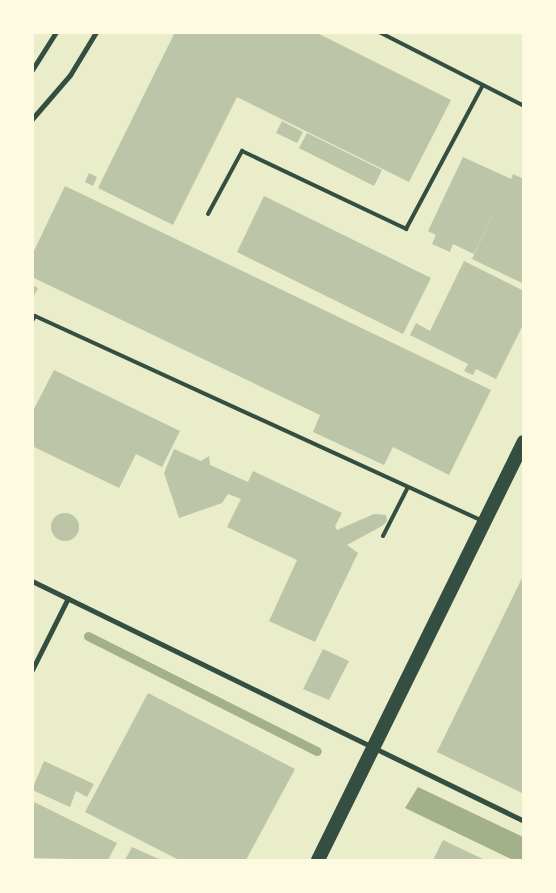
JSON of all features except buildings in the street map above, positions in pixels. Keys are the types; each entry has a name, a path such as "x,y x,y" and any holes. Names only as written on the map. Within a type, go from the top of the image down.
{"highway":[{"path":"318,860 524,442"}],"street":[{"path":"32,70 56,32"},
{"path":"32,119 70,75 96,32"},
{"path":"32,581 524,821"},
{"path":"32,670 68,598"}],"lane":[{"path":"379,32 524,106"},
{"path":"208,214 242,151 406,230 483,85"},
{"path":"32,321 35,316 484,522"},
{"path":"383,536 408,487"}],"shaded area":[{"path":"418,787 523,837 523,860 513,860 405,808"}],"waterway":[{"path":"88,636 317,751"}]}
